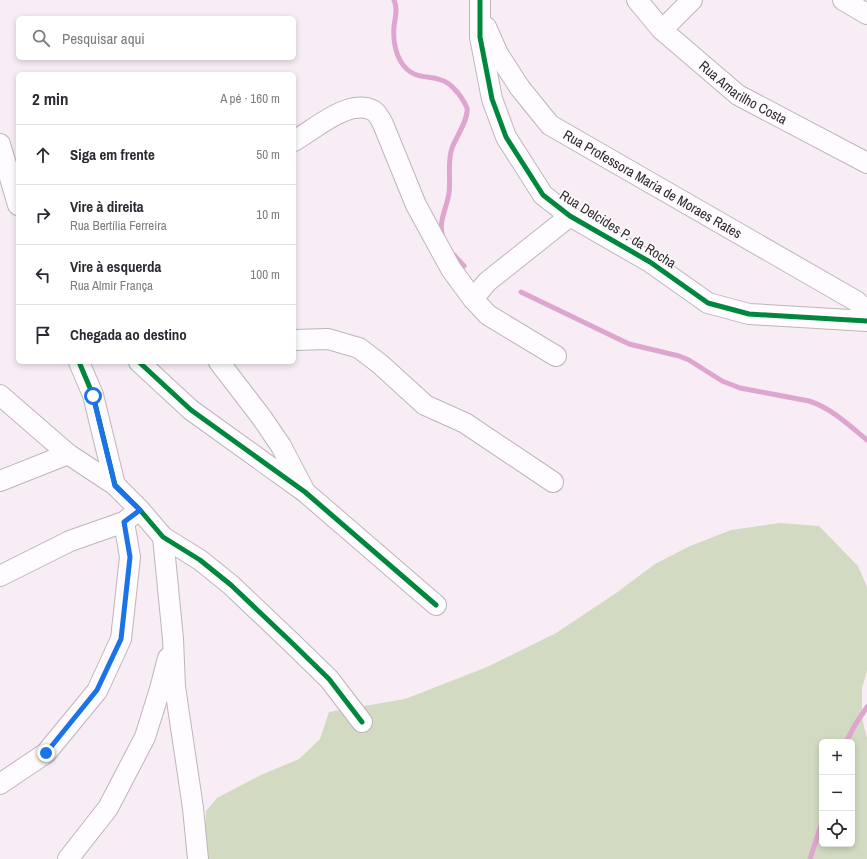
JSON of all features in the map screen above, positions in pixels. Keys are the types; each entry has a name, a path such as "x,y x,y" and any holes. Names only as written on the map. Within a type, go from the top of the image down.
{"street":[{"name":"Rua Amarilho Costa","path":"637,0 662,30 738,96 867,163"},
{"path":"662,30 692,0"},
{"path":"843,0 867,14"},
{"name":"Rua Delcides P. da Rocha","path":"480,7 480,37 492,99 506,138 543,195 570,216 650,262 708,303 749,314 867,321"},
{"name":"Rua Professora Maria de Moraes Rates","path":"480,7 498,54 520,88 550,125 856,301 867,311"},
{"path":"296,140 340,112 362,107 376,112 383,124 416,205 452,269 473,299 488,314 556,356"},
{"path":"0,144 16,198"},
{"path":"473,299 486,282 570,216"},
{"path":"296,340 328,339 359,348 380,364 426,405 465,423 553,482"},
{"path":"80,364 93,396 115,486"},
{"path":"141,364 191,410 305,492 436,605"},
{"path":"221,364 262,418 281,446 305,492"},
{"path":"0,395 68,454 115,486 140,510 163,537 200,560 231,585 329,678 362,722"},
{"path":"0,481 68,454"},
{"path":"0,576 70,541 124,522 140,510"},
{"path":"0,784 46,753 97,690 118,646 121,639 130,557 124,522"},
{"path":"163,537 175,687 193,808 198,859"},
{"path":"68,859 108,808 145,737 160,689 172,639"}],"green space":[{"path":"780,523 819,526 858,566 867,587 867,671 862,688 862,718 867,738 867,859 209,859 205,833 206,811 217,798 261,775 299,759 320,739 329,712 405,699 487,667 556,633 616,593 655,564 690,546 731,530"}],"waterway":[{"path":"394,0 396,10 394,40 397,54 401,62 406,69 412,73 437,79 449,84 458,93 467,108 464,123 451,153 449,164 449,193 442,219 442,234"},
{"path":"454,255 464,266"},
{"path":"521,292 629,344 679,356 689,360 722,381 740,388 809,401 817,404 840,418 867,440"},
{"path":"848,739 867,707"},
{"path":"810,859 819,831"}],"cycle path":[{"path":"480,0 480,37 492,99 506,137 543,195 570,216 650,262 708,303 749,314 867,321"},
{"path":"80,364 93,395 115,485 140,510 163,537 200,560 231,585 290,641 329,679 362,722"},
{"path":"141,364 191,410 305,492 436,605"}],"route":[{"path":"46,753 97,690 121,639 130,557 124,522 140,510 115,486 93,396"}]}
